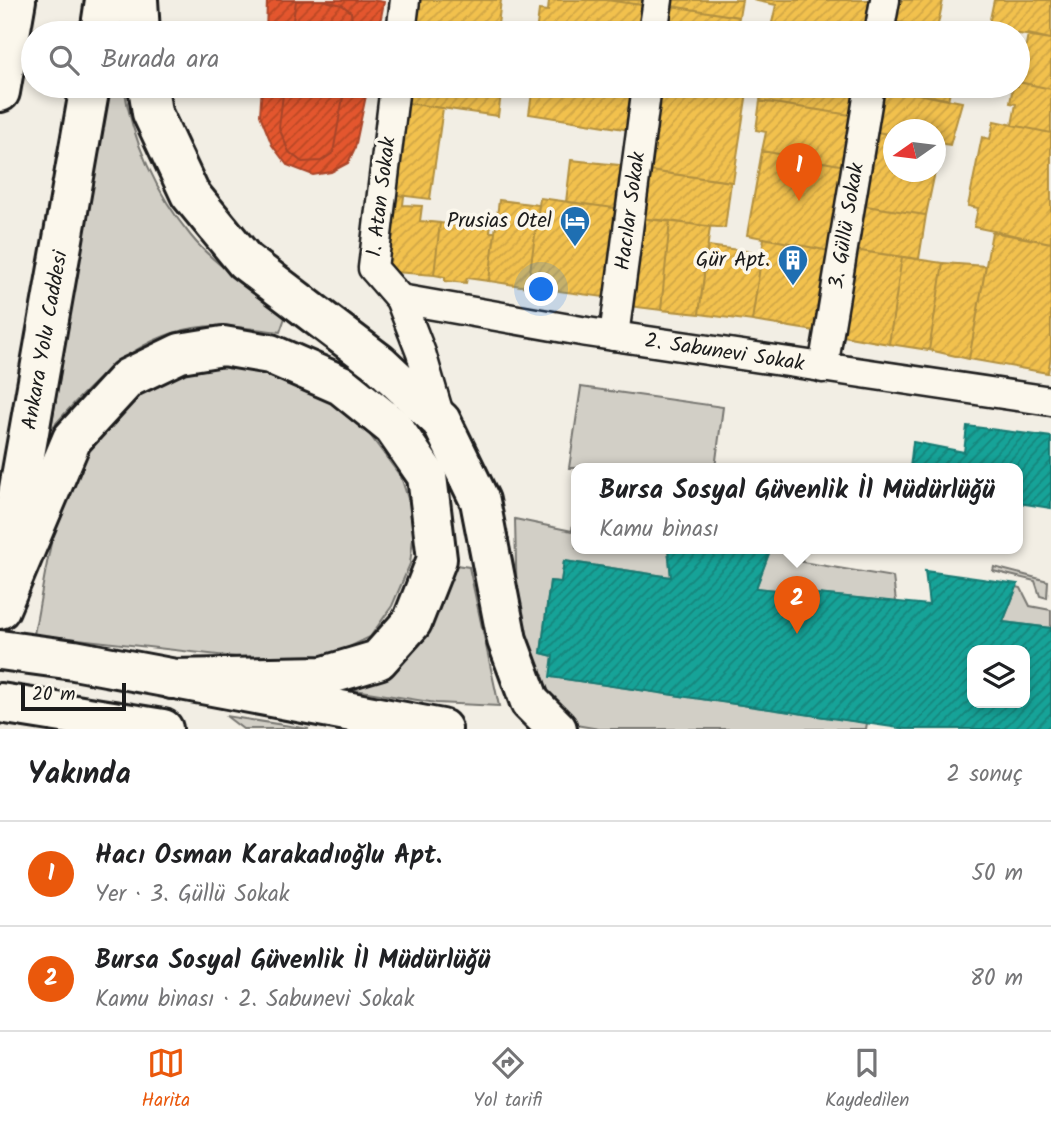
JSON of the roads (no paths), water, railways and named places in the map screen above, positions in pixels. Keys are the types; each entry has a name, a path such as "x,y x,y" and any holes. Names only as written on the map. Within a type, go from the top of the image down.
{"main road":[{"path":"0,92 16,0"},
{"path":"102,21 105,0"},
{"path":"138,0 139,21"},
{"name":"Ankara Yolu Caddesi","path":"0,597 88,98"},
{"path":"150,98 152,113 190,194 245,261 379,363 441,421 480,501 507,640 530,702 557,729"},
{"path":"0,610 72,439 128,378 180,353 223,346 270,354 341,384 393,427 427,476 437,559 412,622 378,660 324,676 172,679"},
{"path":"0,650 74,660 442,729"},
{"path":"0,703 163,729"}],"street":[{"path":"402,21 405,0"},
{"path":"655,21 658,0"},
{"path":"881,21 885,0"},
{"name":"1. Atan Sokak","path":"394,98 373,268 400,299 421,353 441,421"},
{"name":"Hacılar Sokak","path":"614,336 644,98"},
{"name":"3. Güllü Sokak","path":"822,368 868,98"},
{"name":"2. Sabunevi Sokak","path":"400,299 614,336 1051,401"}],"place":[{"name":"Hacı Osman Karakadıoğlu Apt.","path":"799,201"},
{"name":"Prusias Otel","path":"575,248"},
{"name":"Gür Apt.","path":"793,287"},
{"name":"Bursa Sosyal Güvenlik İl Müdürlüğü","path":"797,634"}]}
